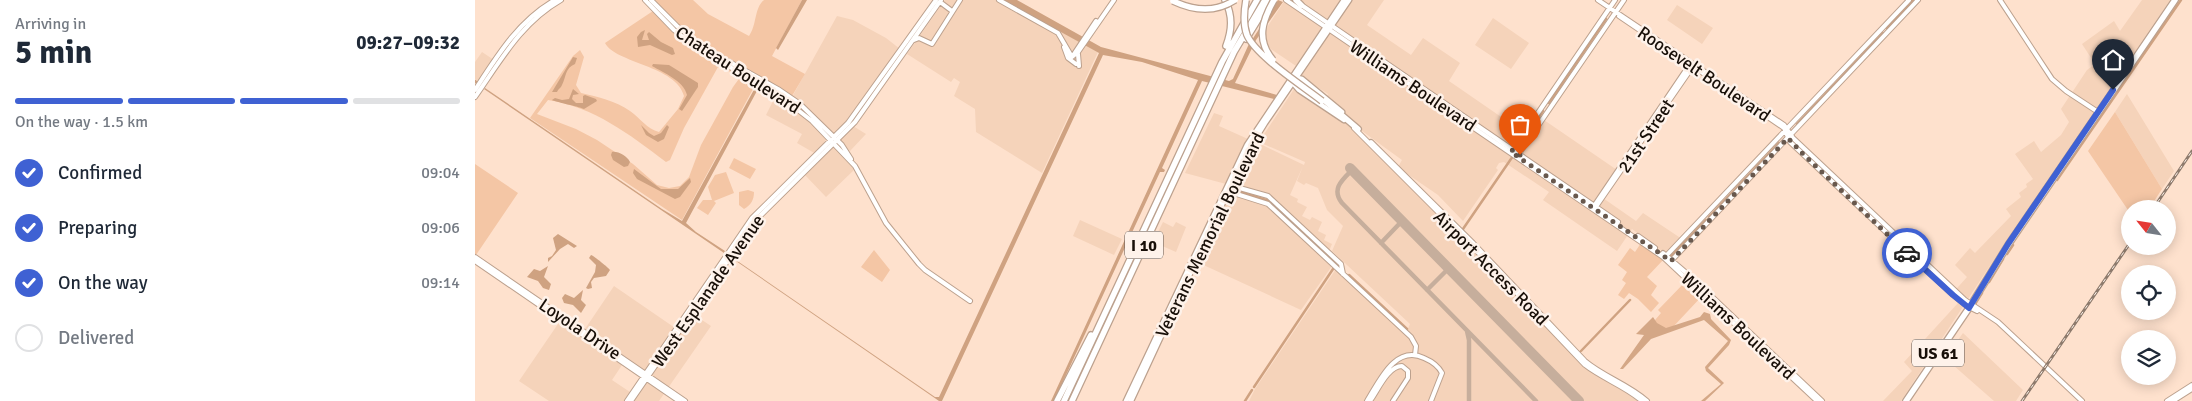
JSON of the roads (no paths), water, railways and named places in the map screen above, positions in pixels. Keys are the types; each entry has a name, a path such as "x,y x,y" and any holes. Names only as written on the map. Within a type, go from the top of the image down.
{"highway":[{"path":"1217,73 1231,30 1231,19 1225,0"},
{"path":"1172,1 1183,6 1203,10 1219,8 1235,0"},
{"path":"1246,0 1244,16 1247,33 1255,47 1358,129"},
{"name":"I 10","path":"1072,401 1255,8 1257,0"},
{"name":"I 10","path":"1063,400 1108,308 1217,73 1255,8 1265,0"},
{"path":"1223,75 1269,0"},
{"path":"1274,0 1266,14 1262,28 1266,52 1348,123"},
{"path":"1295,0 1301,5"},
{"name":"US 61","path":"1904,401 1969,305 2005,245 2174,0"},
{"path":"1063,400 1112,314"}],"main road":[{"path":"475,97 517,31 535,14 555,0"},
{"path":"475,90 525,27 546,9 561,0"},
{"name":"Chateau Boulevard","path":"645,0 686,39 789,99 814,119 846,152 887,223 919,264 930,274 970,301"},
{"name":"Chateau Boulevard","path":"651,0 677,26 722,61"},
{"path":"939,0 953,10"},
{"name":"West Esplanade Avenue","path":"631,401 750,222 856,120 898,53 917,35 939,0"},
{"name":"West Esplanade Avenue","path":"798,176 812,165 825,146 845,132 851,124 855,113 896,64 922,20 939,0"},
{"path":"931,45 959,0"},
{"path":"999,0 1057,32 1072,57"},
{"path":"1072,57 1112,0"},
{"name":"Williams Boulevard","path":"1286,0 1411,81 1511,151"},
{"name":"Roosevelt Boulevard","path":"1598,0 1787,130 1789,137 1969,305 1999,322 2082,401"},
{"path":"1511,151 1609,8 1615,0 1615,4 1620,4"},
{"path":"1518,156 1623,0"},
{"path":"1668,259 1909,0"},
{"path":"1668,259 1797,129 1918,0"},
{"path":"2000,0 2048,73 2064,89 2097,111"},
{"name":"Veterans Memorial Boulevard","path":"1126,401 1158,341 1247,145 1270,108 1286,92 1293,78 1311,56 1346,1"},
{"name":"Williams Boulevard","path":"1301,5 1328,27 1398,76 1467,122 1480,128 1668,259"},
{"path":"1604,16 1609,15 1609,22"},
{"path":"922,20 920,26 922,28"},
{"path":"1886,24 1885,29 1890,29"},
{"name":"Veterans Memorial Boulevard","path":"1229,185 1279,99 1315,42 1328,27"},
{"path":"917,35 931,45"},
{"path":"910,40 919,38 931,45"},
{"path":"1311,56 1315,42"},
{"path":"1066,47 1072,51 1080,47"},
{"path":"1066,47 1067,58 1077,65 1080,47"},
{"path":"896,64 893,62 898,53"},
{"path":"1066,54 1072,57"},
{"name":"21st Street","path":"1595,207 1692,64"},
{"path":"1301,69 1302,80"},
{"path":"1398,76 1411,81"},
{"path":"1293,78 1302,80 1333,103 1358,129"},
{"path":"1293,78 1299,90"},
{"path":"1286,92 1293,88 1299,90 1348,123"},
{"path":"1427,96 1437,99"},
{"path":"1547,99 1547,105 1552,106"},
{"path":"1266,121 1271,110 1270,108"},
{"path":"856,120 860,112 858,109"},
{"path":"1540,110 1545,109 1545,116"},
{"name":"Airport Access Road","path":"1348,123 1499,273 1585,365 1625,388 1642,401"},
{"path":"1792,124 1791,128 1797,129"},
{"name":"Airport Access Road","path":"1358,129 1480,250 1585,361 1633,389 1647,401"},
{"path":"1777,140 1783,139 1781,145"},
{"path":"1517,142 1517,148 1523,147"},
{"name":"Williams Boulevard","path":"1518,156 1595,207 1668,259 1823,401"},
{"name":"West Esplanade Avenue","path":"742,236 792,182"},
{"path":"1555,182 1560,183"},
{"path":"1229,185 1268,196 1341,264 1343,274"},
{"path":"1226,191 1269,204 1409,334 1416,346 1415,354"},
{"path":"1588,205 1595,207"},
{"path":"750,222 751,227"},
{"name":"Loyola Drive","path":"475,257 478,262 646,376 679,401"},
{"name":"Williams Boulevard","path":"1682,271 1817,401"},
{"name":"Veterans Memorial Boulevard","path":"1142,372 1146,358 1186,276"},
{"path":"1172,311 1170,309 1175,296"},
{"path":"1158,341 1161,326"},
{"path":"1369,401 1394,362 1405,356 1415,354 1436,365 1441,370 1442,375 1431,401"},
{"path":"1369,401 1390,372 1397,366 1403,366 1409,371 1409,376 1393,401"},
{"path":"1131,401 1142,372"},
{"name":"West Esplanade Avenue","path":"627,401 646,376"},
{"name":"Loyola Drive","path":"653,381 685,401"},
{"path":"2167,401 2192,385"},
{"path":"2173,401 2192,389"}],"waterway":[{"path":"1887,28 1914,0"},
{"path":"2057,180 2181,0"},
{"path":"1549,103 1606,19"},
{"path":"1797,124 1883,33"},
{"path":"1520,145 1543,111"},
{"path":"1709,217 1779,143"},
{"path":"1463,229 1513,156"},
{"path":"1231,189 1269,201 1339,266"},
{"path":"1671,256 1706,220"},
{"path":"2007,254 2013,245"},
{"path":"1989,282 2003,259"},
{"path":"1254,387 1333,269"},
{"path":"1349,275 1407,329"},
{"path":"1975,304 1982,293"},
{"path":"1581,351 1630,300"},
{"path":"1245,401 1252,390"}],"railway":[{"path":"2159,200 2192,151"},
{"path":"2022,401 2122,255"}]}
